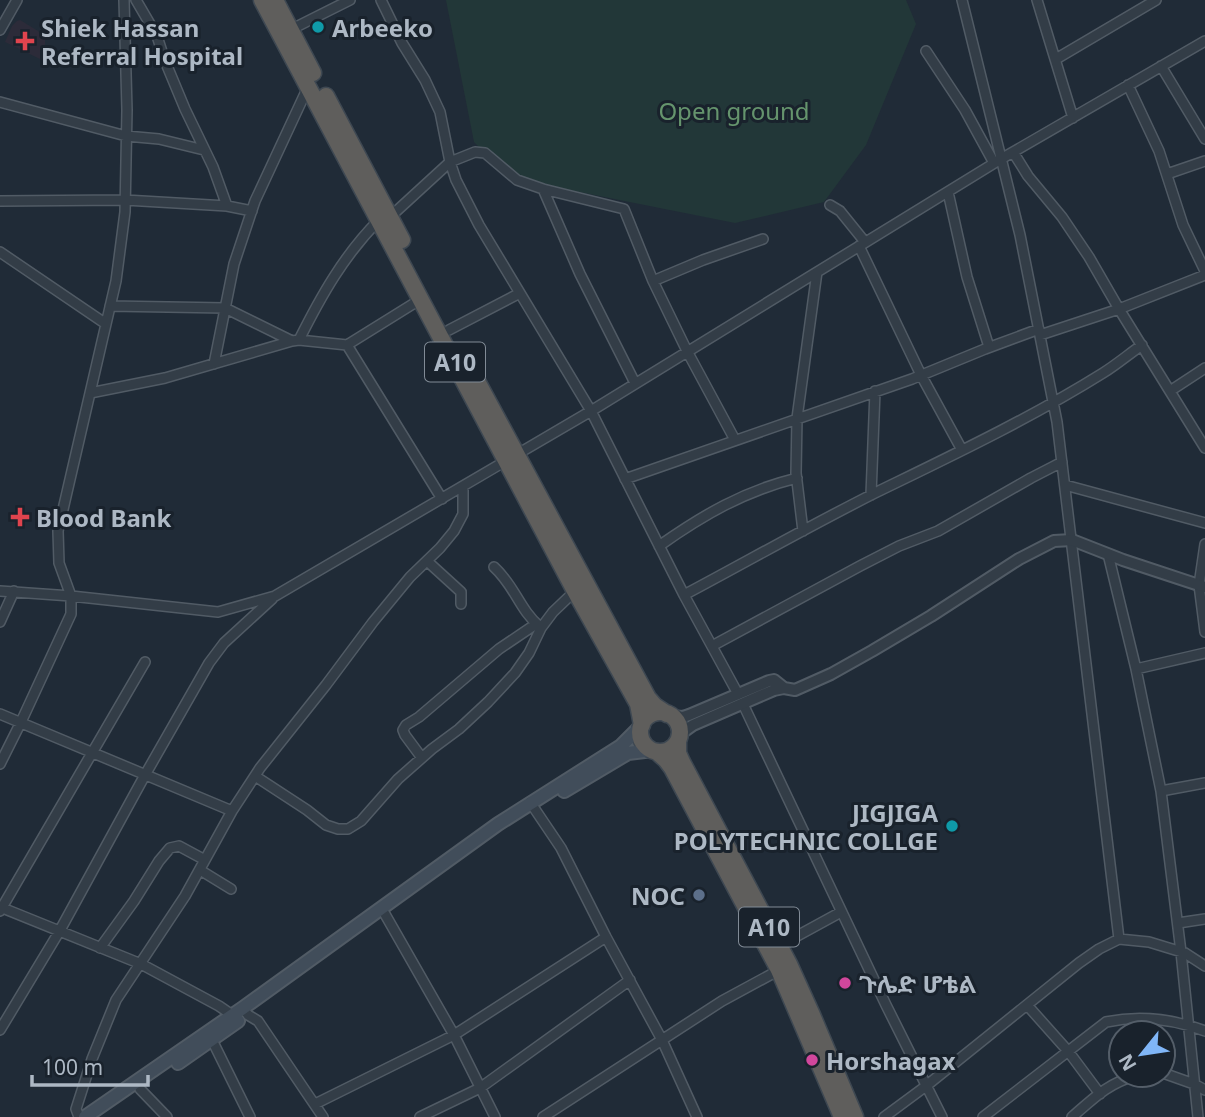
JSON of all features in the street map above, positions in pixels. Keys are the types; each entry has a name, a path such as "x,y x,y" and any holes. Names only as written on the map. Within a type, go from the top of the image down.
{"highway":[{"name":"A10","path":"262,0 312,81 449,330 575,591 638,704 642,741 666,760 775,949"},
{"name":"A10","path":"275,0 312,81"},
{"name":"A10","path":"385,218 421,299 648,698 677,723 678,753 682,762 784,967 812,1015 855,1117"},
{"path":"641,726 648,716 654,713 669,715"},
{"path":"655,751 669,750 678,738"},
{"name":"A10","path":"784,967 842,1117"}],"main road":[{"path":"85,1117 241,1015 532,806 621,746 641,726"},
{"path":"532,806 628,753 655,751"},
{"path":"100,1117 212,1040 241,1015"}],"street":[{"path":"0,30 18,0"},
{"path":"0,764 71,614 71,596 59,563 58,531 116,281 125,200 127,136 124,0"},
{"path":"136,0 157,36 184,109 213,167 227,206"},
{"path":"290,30 350,0"},
{"path":"381,0 440,112 456,180 479,225 591,411 740,699 942,1117"},
{"path":"962,0 998,161 1020,235 1053,402 1119,939"},
{"path":"1037,0 1073,118"},
{"path":"1056,59 1156,0"},
{"path":"0,1030 59,932 209,663 224,643 275,596 591,411 1013,152 1205,41"},
{"path":"926,51 998,161"},
{"path":"1161,66 1205,139"},
{"path":"214,364 234,264 255,201 312,81"},
{"path":"625,479 921,375 989,347 1119,309 1205,273 1187,237 1159,151 1128,85"},
{"path":"0,102 127,136 159,139 204,150"},
{"path":"90,393 165,377 296,340 342,263 361,238 450,162 475,152 485,153 517,180 624,209 653,281 735,440"},
{"path":"1013,152 1089,257 1205,448"},
{"path":"1167,174 1205,161"},
{"path":"543,189 585,284 635,383"},
{"path":"948,191 967,277 989,347"},
{"path":"0,201 125,200 227,206 252,211"},
{"path":"830,205 840,211 862,244 921,375 962,450"},
{"path":"653,281 763,239"},
{"path":"0,252 106,324"},
{"path":"803,531 797,478 797,418 817,272"},
{"path":"449,330 520,293"},
{"path":"110,306 225,308 296,340 346,345 421,299"},
{"path":"346,345 442,499"},
{"path":"684,595 1053,402 1104,373 1142,345"},
{"path":"1170,391 1205,368"},
{"path":"871,495 875,391"},
{"path":"712,646 860,566 939,531 1062,462"},
{"path":"659,546 695,521 745,495 771,484 797,478"},
{"path":"1065,485 1205,523"},
{"path":"79,1117 76,1109 92,1059 116,1000 185,896 232,811 255,776 373,622 410,577 454,531 463,514 463,487"},
{"path":"678,738 692,725 774,680 784,688 795,690 831,674 919,623 1019,559 1054,541 1072,540 1202,585"},
{"path":"1205,544 1202,585 1205,632"},
{"path":"1108,554 1136,669 1161,790 1198,1117"},
{"path":"427,561 461,592 461,604"},
{"path":"494,568 505,577 523,608 538,626"},
{"path":"0,591 218,612 275,596"},
{"path":"0,622 14,591"},
{"path":"422,758 405,735 403,730 406,725 499,649 538,626 575,591"},
{"path":"255,776 326,825 348,829 361,821 398,779 459,729 506,683 529,653 538,626"},
{"path":"1136,669 1205,653"},
{"path":"145,662 1,908 141,964 219,1006 258,1021 323,1117"},
{"path":"669,715 683,717 740,699"},
{"path":"0,715 232,811"},
{"path":"1161,790 1205,783"},
{"path":"532,806 561,848 662,1040 697,1117"},
{"path":"100,948 170,848 179,846 205,860"},
{"path":"200,870 231,889"},
{"path":"384,912 454,1035 495,1117"},
{"path":"775,949 841,912"},
{"path":"1178,923 1205,919"},
{"path":"315,1104 454,1035 606,937"},
{"path":"884,1117 1099,949 1119,939 1149,942 1181,952 1205,966"},
{"path":"543,1117 722,1001 784,967"},
{"path":"420,1117 480,1088 630,980"},
{"path":"1027,1004 1068,1051 1100,1094"},
{"path":"983,1117 1106,1022 1124,1018 1156,1018 1205,1031"},
{"path":"212,1040 250,1117"},
{"path":"1177,1078 1205,1090"},
{"path":"140,1089 167,1117"},
{"path":"1072,1117 1107,1089"},
{"path":"152,1117 158,1108"}],"shaded area":[{"name":"Shiek Hassan Referral Hospital","path":"20,20 38,31 45,39 42,60 5,42 12,26"}],"green space":[{"name":"Open ground","path":"446,0 906,0 916,24 866,145 824,202 735,223 509,178 474,142"}],"place":[{"name":"Arbeeko","path":"318,27"},
{"name":"Shiek Hassan Referral Hospital","path":"25,41"},
{"name":"Blood Bank","path":"20,517"},
{"name":"JIGJIGA POLYTECHNIC COLLGE","path":"952,826"},
{"name":"NOC","path":"699,895"},
{"name":"ጉሌድ ሆቴል","path":"845,983"},
{"name":"Horshagax","path":"812,1060"}]}
